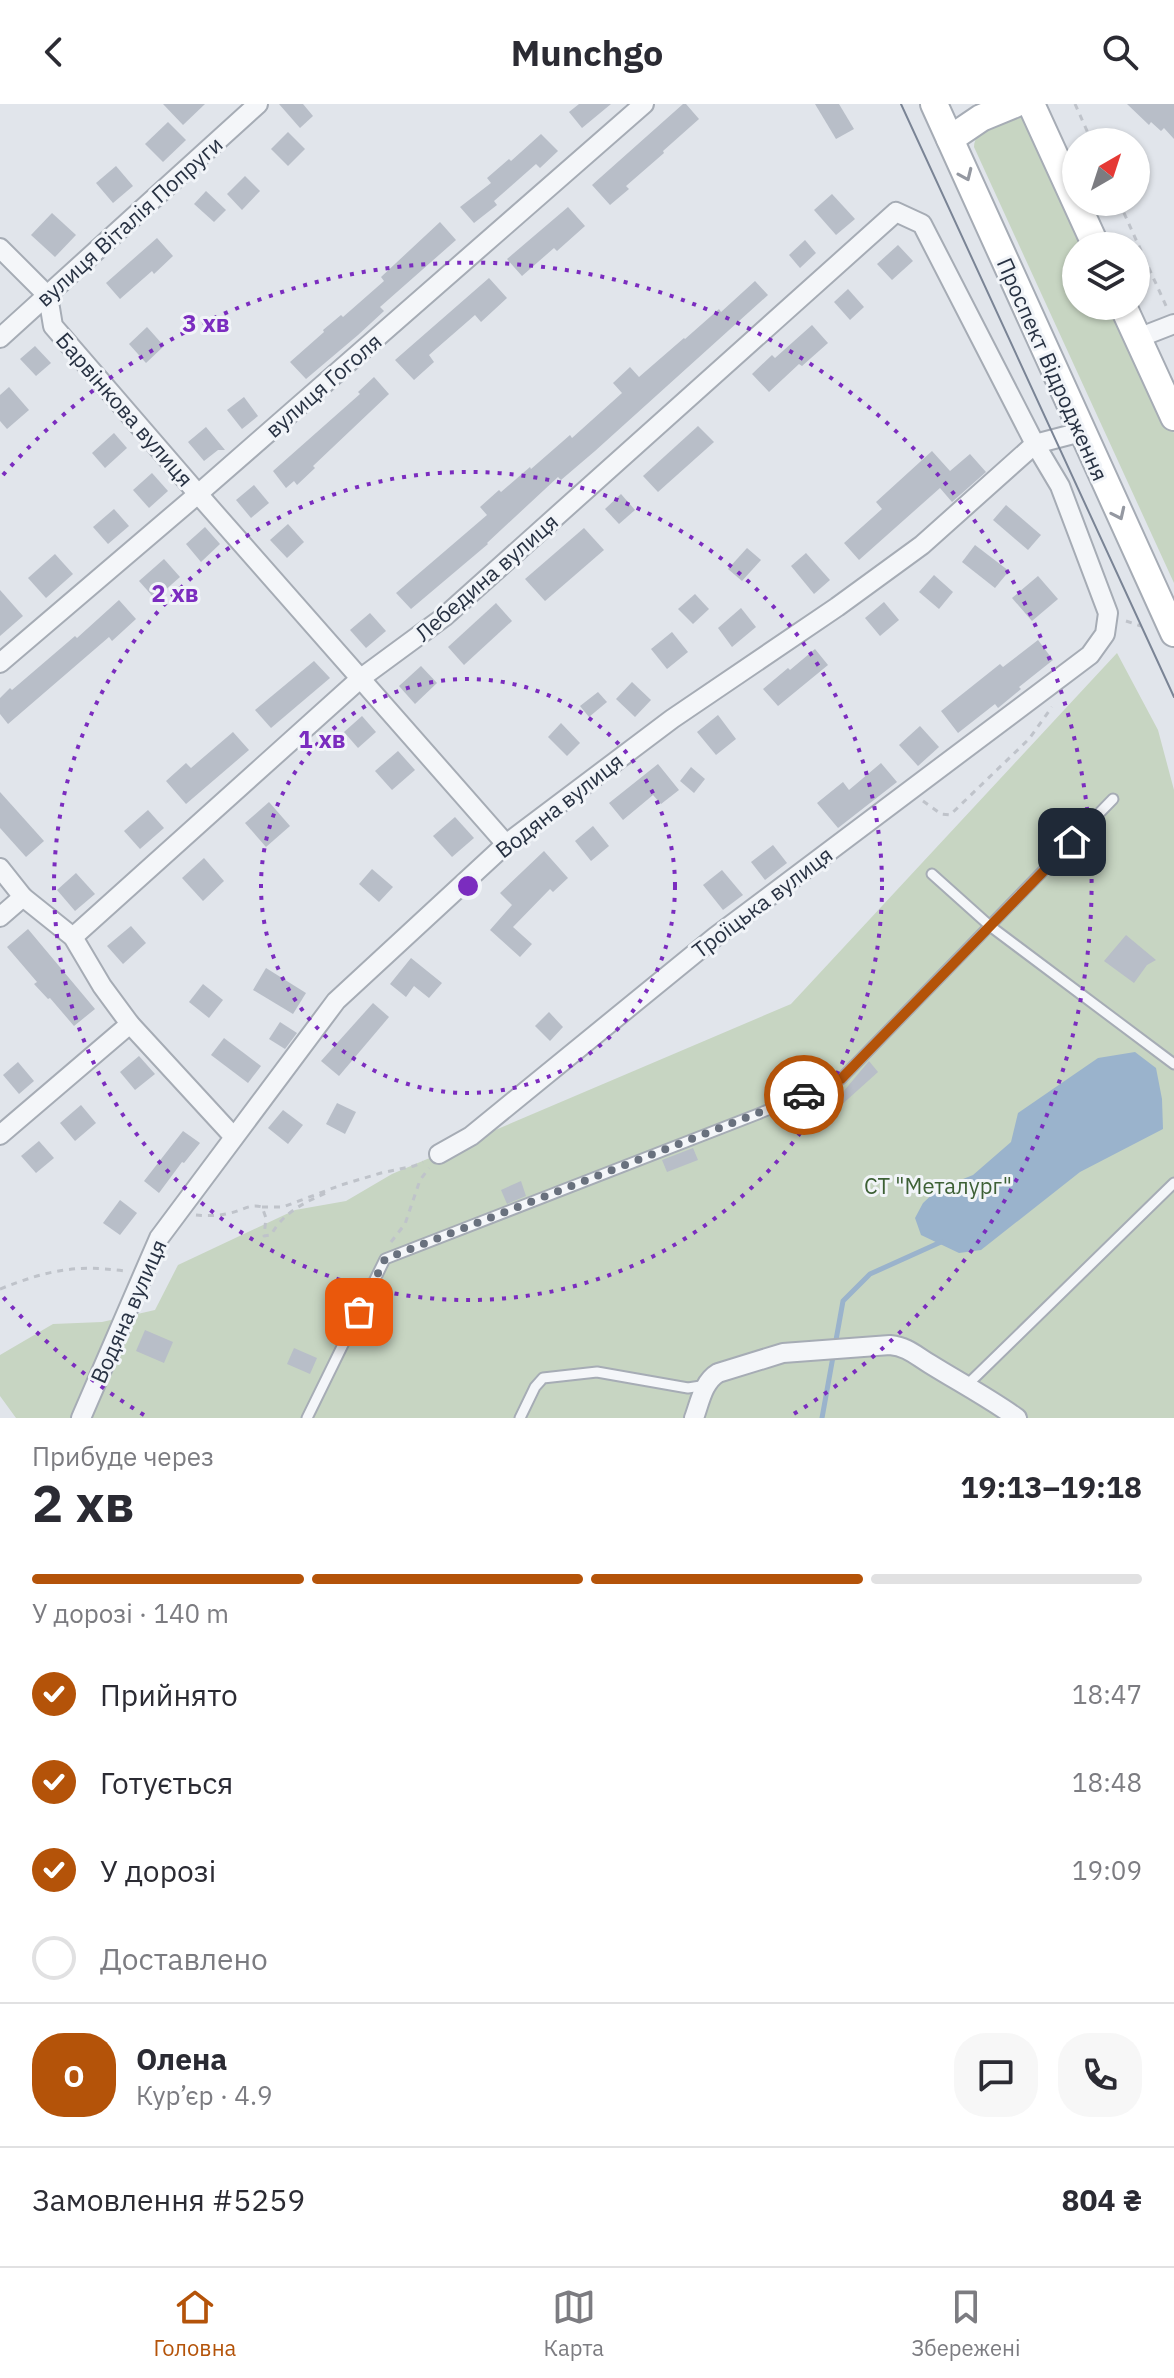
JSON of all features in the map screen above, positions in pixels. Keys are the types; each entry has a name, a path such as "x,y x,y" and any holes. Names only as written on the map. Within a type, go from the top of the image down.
{"main road":[{"name":"Проспект Відродження","path":"934,104 1174,633"},
{"path":"950,139 981,118 1015,104"},
{"path":"1031,104 1090,232"},
{"path":"1130,320 1174,417"}],"street":[{"name":"вулиця Віталія Попруги","path":"0,338 258,104"},
{"name":"вулиця Гоголя","path":"0,663 644,104"},
{"name":"Лебедина вулиця","path":"73,937 361,678 444,617 896,212 922,224 1035,444"},
{"name":"Барвінкова вулиця","path":"0,248 48,296 53,326 506,844"},
{"path":"1138,338 1171,316"},
{"name":"Водяна вулиця","path":"81,1418 159,1238 336,1001 506,844 672,719 922,545 1035,444 1081,432"},
{"name":"Троїцька вулиця","path":"439,1154 471,1136 715,937 1090,655 1105,634 1108,613 1060,486 1035,444"},
{"path":"0,868 23,897 73,937 102,986 130,1024 234,1137"},
{"path":"0,917 23,897"},
{"path":"0,1135 130,1024"},
{"path":"694,1418 707,1385 718,1373 783,1353 890,1345 904,1347 1017,1418"}],"lane":[{"path":"307,1418 385,1259 841,1079 1113,799"},
{"path":"932,874 990,926 1174,1064"},
{"path":"967,1385 1174,1183"},
{"path":"520,1418 535,1387 543,1378 597,1372 688,1388 707,1385"}],"path":[{"path":"1075,104 1086,128"},
{"path":"1125,216 1171,316"},
{"path":"911,790 941,814 950,815 1029,739 1055,703"},
{"path":"173,1219 188,1214 207,1216 231,1213 255,1205 283,1207 341,1185 414,1166 439,1154"},
{"path":"385,1259 387,1246 405,1224 420,1180 439,1154"},
{"path":"262,1207 266,1218 264,1236 271,1235 299,1205 341,1185"},
{"path":"0,1289 50,1271 85,1266 130,1272 142,1278"}],"green space":[{"path":"1025,113 1062,191 1062,216 1074,216 1081,232 1062,232 1062,320 1122,320 1174,433 1174,583 974,147 980,133 1001,121"},
{"name":"СТ \"Металург\"","path":"1117,653 1158,730 1174,790 1174,1418 16,1418 0,1396 0,1355 53,1324 102,1322 155,1310 178,1265 295,1210 346,1201 392,1174 791,1004"}],"water":[{"path":"1135,1052 1156,1068 1162,1099 1163,1129 1080,1172 981,1250 959,1253 921,1235 915,1218 923,1203 938,1189 973,1175 1011,1142 1018,1113 1098,1058"}],"building":[{"path":"163,104 205,104 183,125"},
{"path":"279,104 303,104 313,116 300,128"},
{"path":"579,104 611,104 582,128 569,112"},
{"path":"683,104 699,119 626,186 629,189 610,205 592,185"},
{"path":"815,104 839,104 854,129 836,139"},
{"path":"1127,104 1174,104 1174,139 1164,128 1161,131 1151,122 1149,125"},
{"path":"168,122 186,140 163,162 145,144"},
{"path":"288,132 305,149 288,166 271,149"},
{"path":"541,134 558,151 540,168 536,164 494,201 497,205 474,223 460,207 491,183 487,178"},
{"path":"116,166 133,186 113,203 96,183"},
{"path":"245,176 260,191 242,210 227,194"},
{"path":"206,191 226,210 214,222 194,204"},
{"path":"832,194 855,219 836,235 814,210"},
{"path":"568,207 585,226 522,276 507,259"},
{"path":"52,213 76,235 55,257 31,235"},
{"path":"440,222 456,240 380,307 384,311 306,379 290,362 323,330 384,281 381,277"},
{"path":"157,238 173,256 120,299 106,283"},
{"path":"805,240 816,253 800,268 789,255"},
{"path":"898,245 913,261 892,280 877,264"},
{"path":"489,278 507,298 481,322 475,315 429,355 434,362 414,380 395,360"},
{"path":"755,281 768,295 595,451 561,480 558,477 488,544 411,609 396,593 487,515 480,507 499,490 501,492 531,469 570,435 572,438 622,393 613,383 630,367 639,377"},
{"path":"848,289 864,307 850,320 834,302"},
{"path":"812,325 828,343 769,392 752,374"},
{"path":"147,327 164,346 146,363 129,344"},
{"path":"35,346 51,363 36,376 20,359"},
{"path":"374,377 389,394 297,485 294,481 286,488 273,471 360,394 358,392"},
{"path":"9,387 29,410 7,429 0,421 0,395"},
{"path":"244,397 258,416 242,429 227,410"},
{"path":"698,426 714,442 658,492 643,476"},
{"path":"206,427 225,450 218,450 204,461 188,442"},
{"path":"114,433 127,448 105,468 92,453"},
{"path":"932,451 950,471 970,454 986,472 952,502 940,488 859,560 844,543 882,509 876,502"},
{"path":"152,473 168,491 149,508 133,490"},
{"path":"254,485 269,503 251,518 236,500"},
{"path":"621,494 635,510 619,524 605,509"},
{"path":"1006,505 1041,535 1028,550 993,520"},
{"path":"114,509 129,526 108,544 93,527"},
{"path":"288,524 304,542 287,558 270,540"},
{"path":"205,527 220,544 201,562 186,544"},
{"path":"584,528 604,550 545,601 525,579"},
{"path":"975,545 1009,571 995,588 962,562"},
{"path":"747,548 761,560 742,581 728,569"},
{"path":"806,553 830,580 814,594 791,566"},
{"path":"55,554 73,574 46,598 28,578"},
{"path":"164,559 180,577 155,599 139,581"},
{"path":"934,575 953,592 939,609 919,592"},
{"path":"1038,576 1058,599 1032,621 1012,598"},
{"path":"0,590 23,616 0,636"},
{"path":"695,594 709,609 693,624 678,609"},
{"path":"119,600 136,619 112,641 109,637 8,724 0,714 0,698 75,636 77,638"},
{"path":"884,602 899,620 880,636 865,618"},
{"path":"496,603 512,621 464,665 448,647"},
{"path":"741,608 756,627 732,647 718,628"},
{"path":"370,613 386,631 366,648 350,630"},
{"path":"672,632 688,652 667,669 651,649"},
{"path":"1038,640 1053,660 998,708 995,704 958,733 941,711 1000,664 1003,667"},
{"path":"815,649 828,665 778,706 763,689"},
{"path":"314,661 330,678 271,728 255,710"},
{"path":"421,666 437,683 415,704 399,686"},
{"path":"632,682 651,700 635,717 616,699"},
{"path":"598,692 607,702 589,717 580,706"},
{"path":"718,715 736,739 716,755 697,732"},
{"path":"362,716 376,732 358,748 344,732"},
{"path":"561,723 580,743 567,756 548,737"},
{"path":"920,726 939,747 918,766 899,745"},
{"path":"233,732 249,750 186,804 166,781 186,763 191,768"},
{"path":"398,751 415,770 392,790 375,771"},
{"path":"881,763 897,782 838,828 817,803 843,782 849,790"},
{"path":"658,764 679,790 661,804 653,795 623,820 609,803"},
{"path":"691,767 705,779 694,793 680,781"},
{"path":"0,792 44,841 26,857 0,828"},
{"path":"269,802 290,826 266,847 245,823"},
{"path":"148,810 164,828 140,849 124,831"},
{"path":"455,817 474,838 452,857 433,836"},
{"path":"593,826 609,846 591,861 575,841"},
{"path":"773,845 787,863 765,880 751,862"},
{"path":"544,851 568,878 553,892 550,889 513,927 532,944 520,957 490,930 512,905 500,893"},
{"path":"204,858 224,881 203,901 182,878"},
{"path":"372,869 393,887 379,902 359,884"},
{"path":"722,870 743,895 723,910 703,885"},
{"path":"76,873 95,894 75,911 57,890"},
{"path":"131,926 146,943 123,964 107,946"},
{"path":"28,929 95,1009 74,1026 34,984 37,982 7,947"},
{"path":"1126,935 1156,960 1147,965 1134,983 1104,961"},
{"path":"411,958 442,983 429,998 414,986 406,997 390,984"},
{"path":"266,968 306,993 293,1014 253,990"},
{"path":"203,984 223,1000 209,1018 189,1002"},
{"path":"373,1003 389,1017 339,1076 321,1061"},
{"path":"549,1012 563,1027 550,1041 535,1026"},
{"path":"280,1022 297,1033 285,1049 269,1039"},
{"path":"224,1038 261,1066 248,1083 211,1055"},
{"path":"139,1056 155,1074 135,1090 120,1072"},
{"path":"869,1061 878,1072 838,1108 833,1104"},
{"path":"18,1062 34,1081 19,1094 3,1075"},
{"path":"337,1103 356,1112 345,1134 326,1124"},
{"path":"81,1105 96,1123 75,1141 60,1123"},
{"path":"283,1110 303,1125 288,1144 268,1128"},
{"path":"183,1131 200,1143 159,1193 144,1181"},
{"path":"39,1141 54,1158 36,1173 21,1156"},
{"path":"693,1148 698,1160 667,1172 662,1160"},
{"path":"521,1181 526,1196 507,1204 501,1190"},
{"path":"120,1200 137,1213 120,1235 103,1223"},
{"path":"145,1330 173,1342 164,1363 136,1351"},
{"path":"294,1348 317,1358 310,1374 287,1364"}],"waterway":[{"path":"822,1418 843,1301 870,1274 941,1242"}],"tram line":[{"path":"901,104 1174,697"}],"way so far":[{"path":"359,1312 385,1259 804,1095"}],"route":[{"path":"804,1095 841,1079 1072,842"}]}
